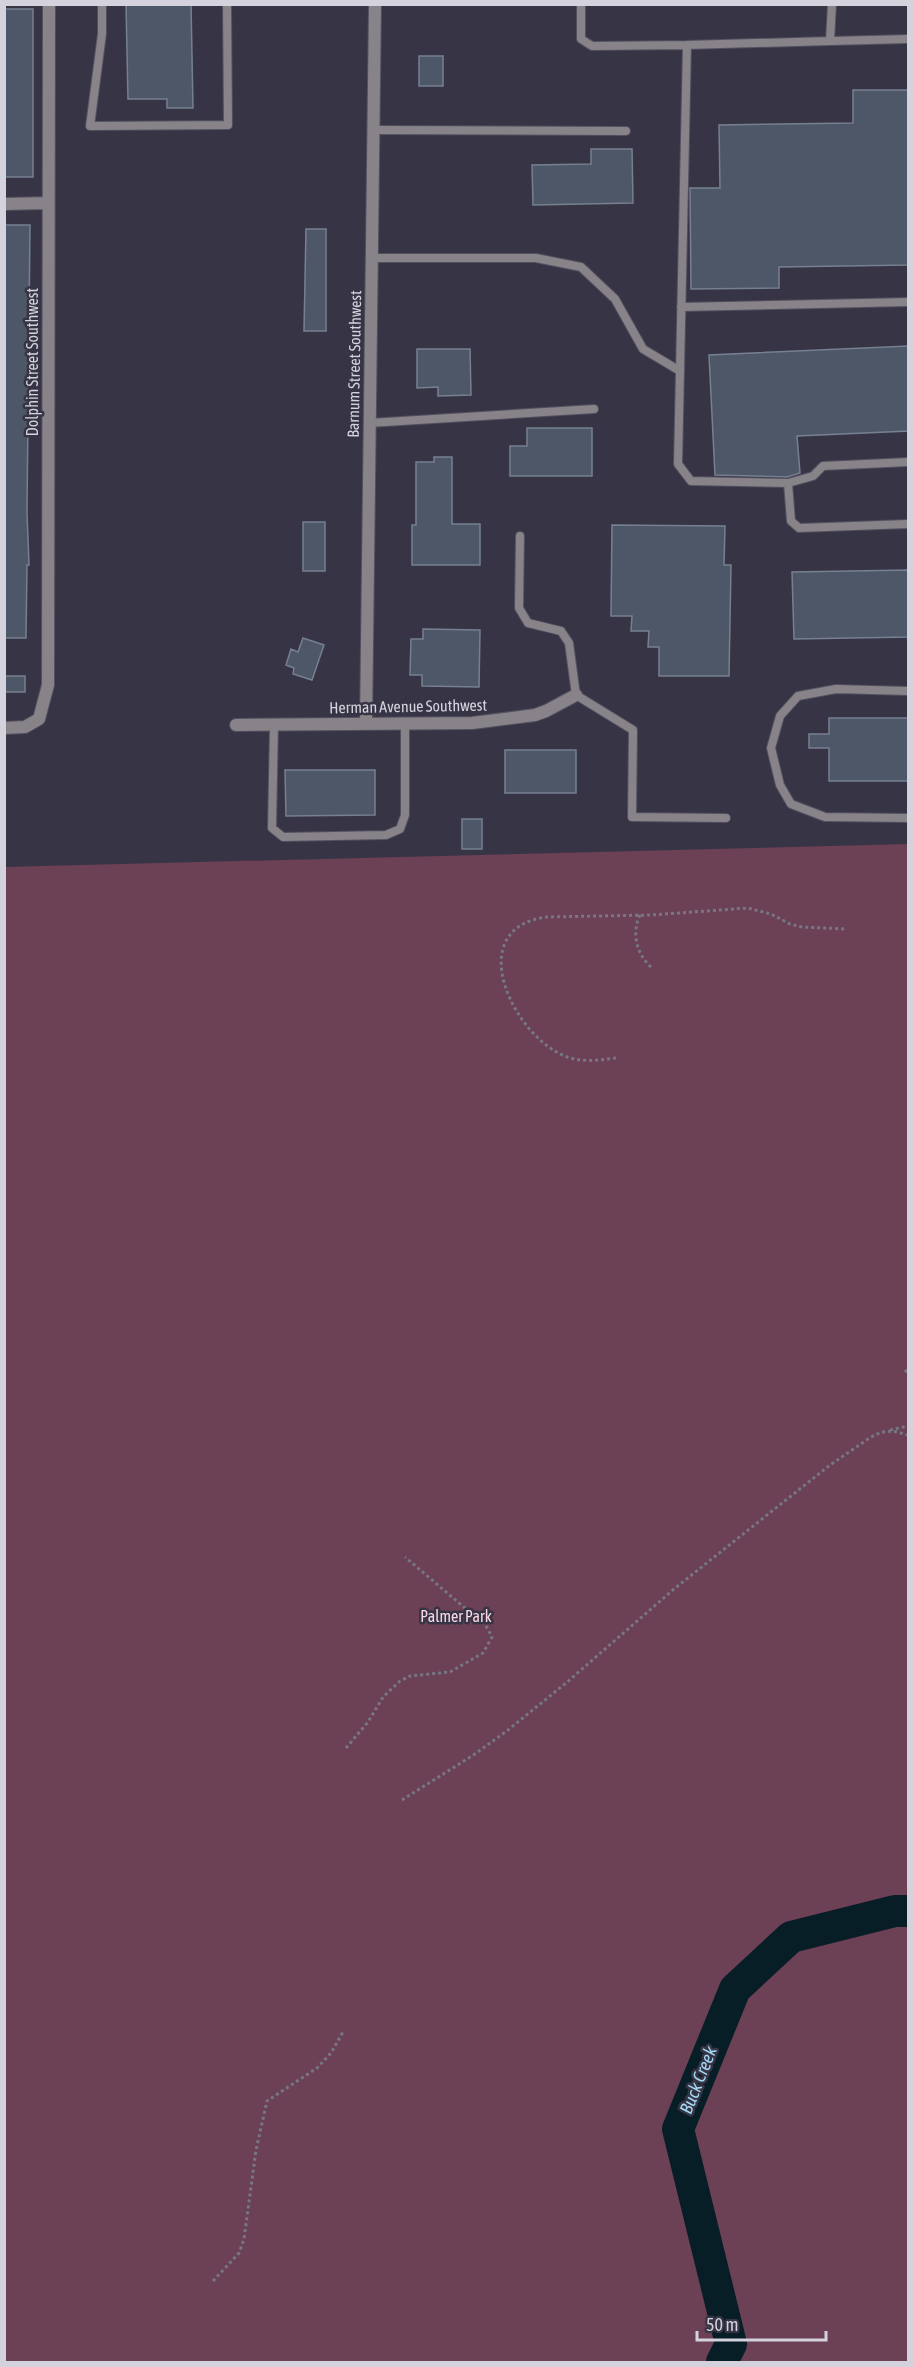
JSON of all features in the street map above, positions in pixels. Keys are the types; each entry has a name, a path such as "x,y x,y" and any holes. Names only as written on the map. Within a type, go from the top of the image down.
{"street":[{"name":"Dolphin Street Southwest","path":"4,728 25,728 39,719 48,685 49,4"},
{"name":"Barnum Street Southwest","path":"366,724 375,4"},
{"path":"4,204 48,203"},
{"name":"Herman Avenue Southwest","path":"236,725 472,723 546,711 576,695"}],"lane":[{"path":"102,4 102,34 90,126 228,125 227,4"},
{"path":"581,4 581,39 592,46 909,39"},
{"path":"830,40 832,4"},
{"path":"687,45 678,464 691,481 788,483 813,476 823,466 909,462"},
{"path":"374,130 626,131"},
{"path":"372,258 536,258 581,267 615,299 643,349 680,371"},
{"path":"681,308 909,302"},
{"path":"369,423 594,409"},
{"path":"788,483 791,521 799,528 909,524"},
{"path":"520,536 519,608 528,623 561,631 569,643 576,695 633,730 633,817 726,818"},
{"path":"909,691 836,689 798,696 780,716 771,748 780,784 791,804 825,817 909,818"},
{"path":"274,725 272,828 283,837 386,835 400,829 405,815 405,724"}],"path":[{"path":"616,1058 597,1060 566,1057 541,1041 520,1017 502,981 500,960 511,934 534,919 748,908 765,911 790,924 802,927 846,929"},
{"path":"640,915 635,927 638,948 645,962 652,968"},
{"path":"402,1800 476,1754 508,1730 566,1683 657,1603 830,1465 871,1437 909,1426"},
{"path":"882,1432 893,1431 909,1435"},
{"path":"346,1748 368,1722 383,1697 400,1681 410,1676 450,1672 483,1653 492,1637 486,1626 405,1557"},
{"path":"213,2281 234,2259 241,2246 256,2150 267,2101 317,2068 331,2053 344,2030"}],"green space":[{"name":"Palmer Park","path":"908,844 908,2362 5,2362 5,867"}],"building":[{"path":"126,4 191,4 193,108 167,108 167,99 128,99"},
{"path":"4,9 33,9 33,177 4,177"},
{"path":"419,56 443,56 443,86 419,86"},
{"path":"853,90 909,90 909,265 779,267 779,288 691,289 690,188 720,188 719,125 853,123"},
{"path":"591,149 632,149 633,203 533,205 532,165 591,164"},
{"path":"4,225 30,225 27,512 29,565 27,565 26,638 4,638"},
{"path":"306,229 326,229 326,331 304,331"},
{"path":"909,346 909,431 797,436 800,473 787,477 715,475 709,355"},
{"path":"417,349 470,349 471,395 438,396 438,387 417,388"},
{"path":"527,428 592,428 592,476 510,476 510,446 527,446"},
{"path":"434,457 452,457 452,524 480,524 480,565 412,565 412,525 416,525 416,462 434,462"},
{"path":"303,522 325,522 325,571 303,571"},
{"path":"612,525 725,526 724,565 731,565 729,676 659,676 659,647 648,647 649,631 631,631 632,616 611,616"},
{"path":"909,570 909,637 794,639 792,572"},
{"path":"423,629 480,630 479,687 422,686 422,675 410,675 411,639 423,639"},
{"path":"303,638 324,645 312,680 293,674 294,668 286,665 291,649 298,652"},
{"path":"4,676 25,676 25,692 4,692"},
{"path":"829,718 909,718 909,781 829,781 829,748 809,748 809,734 829,734"},
{"path":"505,750 576,750 576,793 505,793"},
{"path":"285,770 375,770 375,815 286,816"},
{"path":"462,819 482,819 482,849 462,849"}],"waterway":[{"name":"Buck Creek","path":"722,2362 731,2344 678,2129 735,1989 791,1937 895,1911 908,1911"}]}
